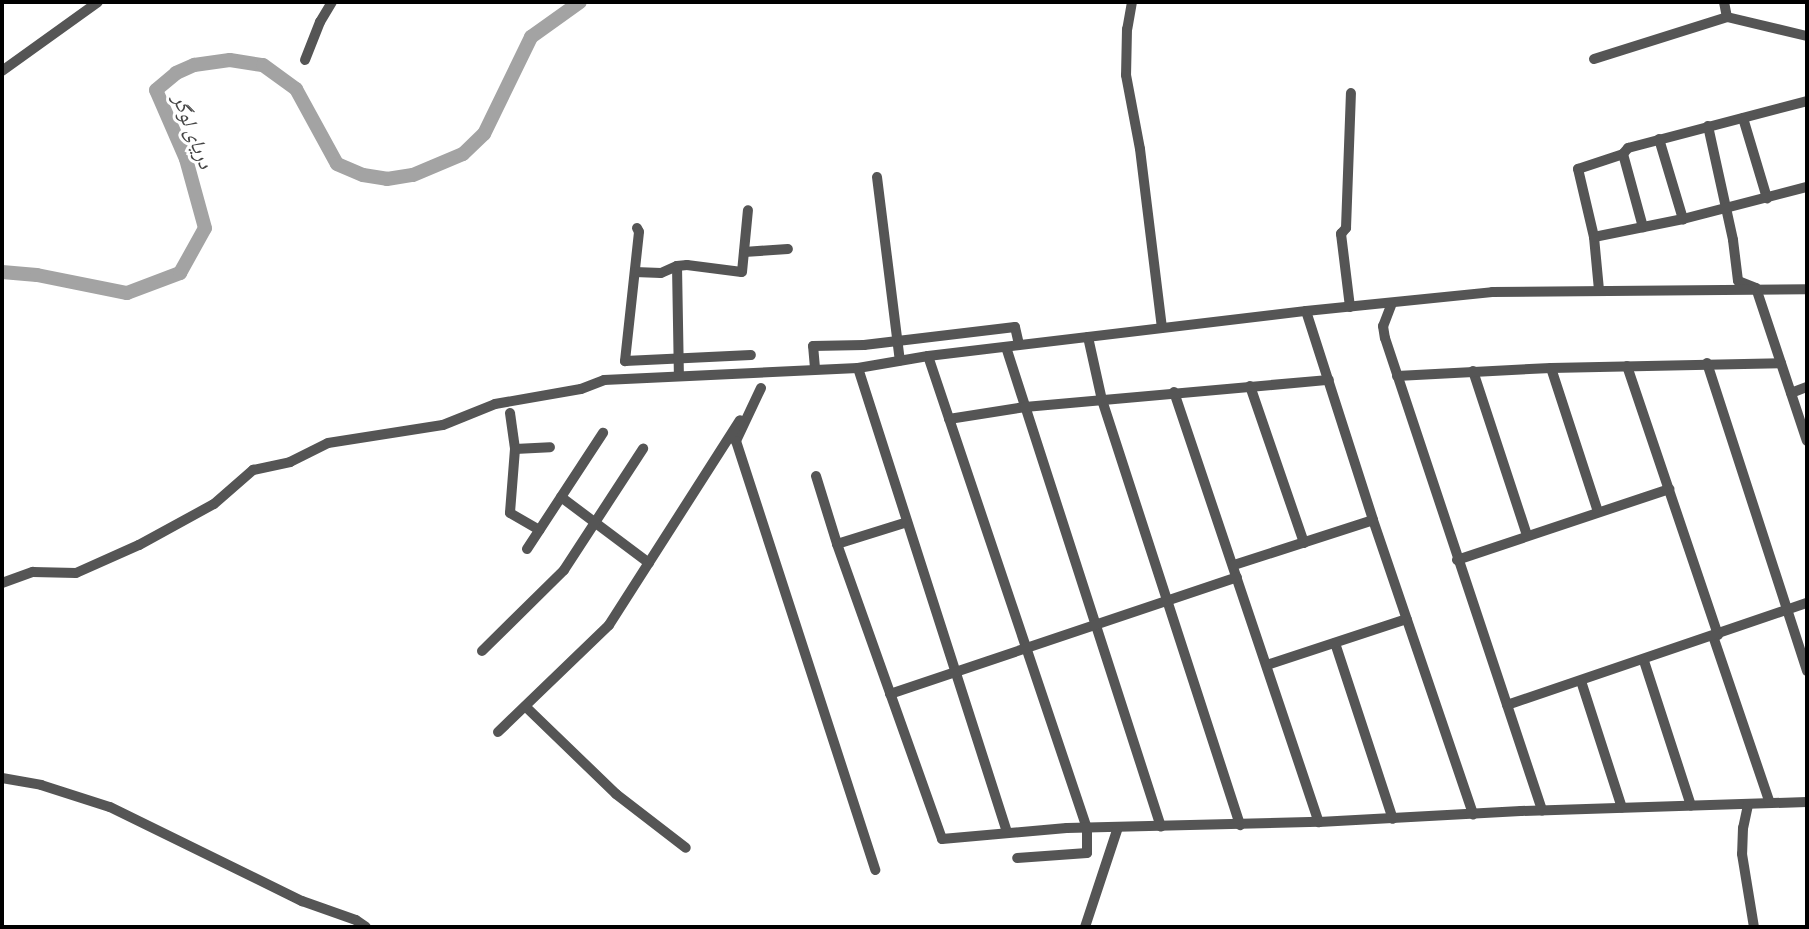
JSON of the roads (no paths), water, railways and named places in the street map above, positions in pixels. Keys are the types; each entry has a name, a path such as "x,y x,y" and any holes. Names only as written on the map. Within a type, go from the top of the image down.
{"street":[{"path":"2,71 98,2"},
{"path":"305,60 320,22 332,2"},
{"path":"1132,2 1127,29 1126,75 1140,149 1162,321"},
{"path":"1724,2 1727,17"},
{"path":"1594,59 1727,17 1807,36"},
{"path":"1350,305 1341,234 1346,228 1351,93"},
{"path":"1599,290 1594,237 1578,169 1623,154 1628,148 1807,101"},
{"path":"1743,118 1767,198"},
{"path":"1708,127 1727,206 1738,281 1756,288"},
{"path":"1659,139 1683,219"},
{"path":"1623,154 1643,226"},
{"path":"877,177 900,361"},
{"path":"1594,237 1683,219 1807,187"},
{"path":"635,272 661,273 677,265 741,272 748,210"},
{"path":"637,228 639,232 625,361 751,355"},
{"path":"744,252 788,249"},
{"path":"677,265 679,376"},
{"path":"1756,288 1807,441"},
{"path":"2,583 33,572 76,573 139,545 214,504 253,470 290,462 341,439 443,425 495,404 580,389 604,380 858,368 928,356 1088,337 1162,321 1306,311 1516,290 1807,289"},
{"path":"1392,303 1383,326 1397,376 1542,811"},
{"path":"1306,311 1373,520 1473,814"},
{"path":"815,368 813,346 897,342 1016,327 1019,345"},
{"path":"1088,337 1102,400 1240,825"},
{"path":"1006,347 1161,827"},
{"path":"928,356 1087,828 1087,853 1017,858"},
{"path":"1707,363 1807,671"},
{"path":"1397,376 1551,368 1781,363"},
{"path":"1627,366 1770,803"},
{"path":"858,368 1007,831"},
{"path":"1551,368 1598,512"},
{"path":"767,371 736,442 875,870"},
{"path":"1473,372 1527,535"},
{"path":"949,418 1025,407 1174,392 1329,380"},
{"path":"1250,386 1304,542"},
{"path":"1791,393 1807,387"},
{"path":"498,732 527,708 609,625 761,388"},
{"path":"1174,392 1318,822"},
{"path":"510,413 514,449 510,513 540,530"},
{"path":"527,549 603,433"},
{"path":"514,449 550,447"},
{"path":"482,651 564,570 643,449"},
{"path":"816,476 837,544 942,839 1007,831 1240,825 1807,802"},
{"path":"1457,560 1669,489"},
{"path":"561,497 649,562"},
{"path":"1234,565 1373,520"},
{"path":"837,544 908,522"},
{"path":"890,694 1237,577"},
{"path":"1507,705 1644,661 1807,603"},
{"path":"1267,665 1407,619"},
{"path":"1335,643 1393,819"},
{"path":"1644,661 1690,806"},
{"path":"1581,681 1622,808"},
{"path":"527,708 616,794 686,848"},
{"path":"2,778 41,785 110,807 302,901 356,920 366,927"},
{"path":"1748,804 1743,828 1742,855 1754,927"},
{"path":"1085,927 1118,827"}],"waterway":[{"name":"دریای لوگر","path":"2,272 37,275 127,293 180,273 205,228 186,159 156,90 176,73 194,65 230,60 263,65 296,89 337,164 363,175 387,179 413,175 463,154 484,134 531,37 580,2"}]}
